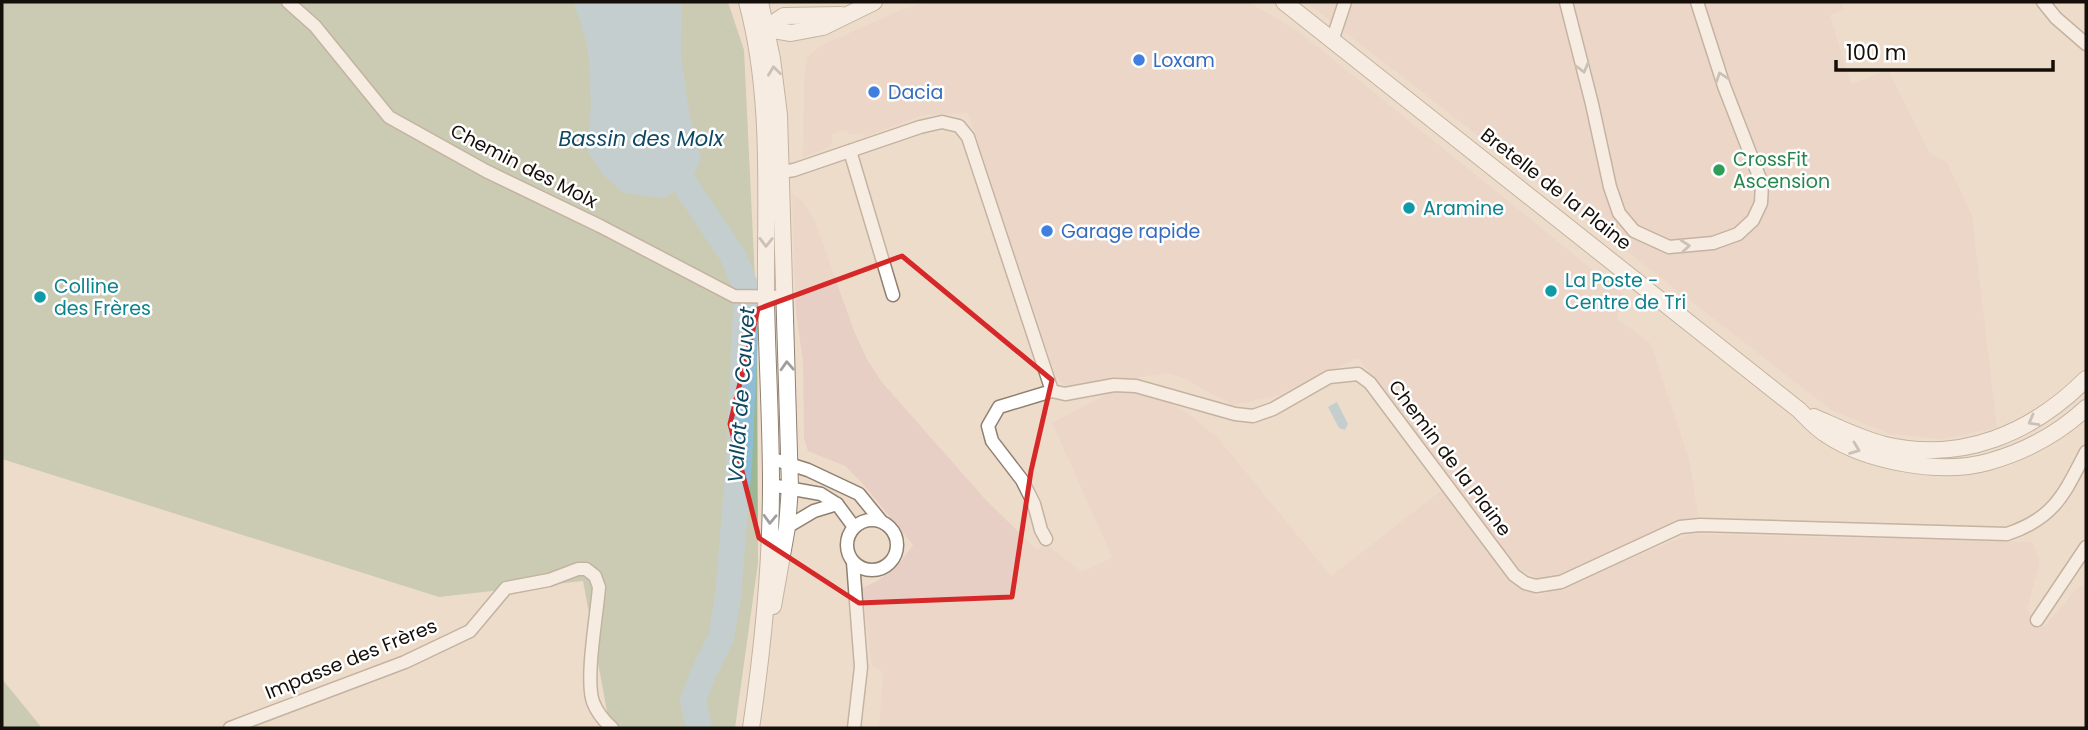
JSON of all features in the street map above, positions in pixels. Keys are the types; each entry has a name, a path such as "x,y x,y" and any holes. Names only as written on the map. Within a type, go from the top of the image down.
{"main road":[{"path":"747,2 760,28 779,33 823,27 874,2"},
{"path":"751,728 763,645 771,485 754,297 775,173 779,114 760,28 760,2"},
{"name":"Bretelle de la Plaine","path":"1294,5 1799,410 1825,434 1848,447 1884,459 1924,465 1987,463 2050,436 2086,408"},
{"path":"763,645 777,589 790,487 784,297 775,173"},
{"name":"Bretelle de la Plaine","path":"1799,410 1885,444 1925,450 1954,450 1980,445 2039,419 2070,396 2086,379"}],"street":[{"name":"Chemin des Molx","path":"288,2 315,26 389,117 486,171 600,226 734,296 784,297"},
{"path":"1333,38 1345,2"},
{"path":"1566,2 1592,103 1609,187 1619,213 1634,231 1669,247 1713,243 1738,234 1753,220 1761,203 1762,184 1724,86 1697,2"},
{"path":"2043,2 2056,18 2086,44"},
{"path":"775,173 942,122 959,126 968,137 1052,391 999,407 988,426 992,440 1022,480 1046,539"},
{"path":"850,151 893,295"},
{"name":"Chemin de la Plaine","path":"1052,391 1065,394 1114,385 1136,386 1235,414 1253,416 1273,409 1329,377 1358,374 1370,383 1514,575 1525,583 1536,586 1562,582 1680,527 2007,534 2026,528 2045,516 2065,492 2086,452"},
{"path":"770,458 790,463 859,494 880,521"},
{"path":"771,485 821,494 837,504 854,527"},
{"path":"787,527 814,511 837,504"},
{"path":"853,562 865,570 872,570 887,566 892,561 896,554 897,538 888,525 880,521 866,520 854,527 849,534 847,549 853,562 861,667 854,728"},
{"path":"2037,620 2086,547"},
{"name":"Impasse des Frères","path":"230,728 405,662 470,631 506,588 549,580 578,569 586,569 596,576 599,587 591,664 593,700 603,720 612,728"}],"highlighted area":[{"path":"902,256 1052,380 1031,471 1012,597 859,603 759,538 730,424 758,309"}],"shaded area":[{"path":"926,2 1249,2 1298,31 1623,294 1617,318 1651,344 1689,459 1699,520 1559,577 1538,579 1516,567 1358,358 1276,396 1232,405 1183,378 1167,373 1073,388 1064,385 1056,377 968,113 924,115 864,137 863,133 850,135 846,130 832,134 832,144 827,148 803,157 807,57 822,45 901,10"},
{"path":"1306,2 1841,2 1844,10 1830,15 1851,84 1888,70 1930,154 1947,162 1972,215 1997,428 1943,439 1890,434 1831,410"},
{"path":"792,194 801,200 814,218 854,331 881,381 985,499 1037,550 1046,544 1082,572 1112,557 1052,423 1115,390 1137,390 1154,394 1187,413 1218,438 1331,576 1447,486 1536,597 1690,534 2033,542 2040,563 2027,610 2044,627 2079,586 2086,588 2086,728 879,728 883,672 872,666 862,588 877,581 899,564 913,545 845,466 808,451 804,439 803,362 796,313"}],"green space":[{"path":"2,2 728,2 744,50 757,320 758,563 735,728 610,728 583,581 439,597 2,459"},
{"path":"2,679 42,728 2,728"}],"water":[{"name":"Bassin des Molx","path":"574,2 682,2 681,56 690,118 701,158 691,183 663,198 624,193 602,174 587,150 591,103 588,48"},
{"path":"1337,402 1348,424 1345,430 1339,428 1328,407"}],"waterway":[{"name":"Vallat de Cauvet","path":"666,156 733,256 747,290 739,463 728,597 721,638 693,700 699,728"}],"place":[{"name":"Loxam","path":"1139,60"},
{"name":"Dacia","path":"874,92"},
{"name":"CrossFit Ascension","path":"1719,170"},
{"name":"Aramine","path":"1409,208"},
{"name":"Garage rapide","path":"1047,231"},
{"name":"La Poste - Centre de Tri","path":"1551,291"},
{"name":"Colline des Frères","path":"40,297"}]}
